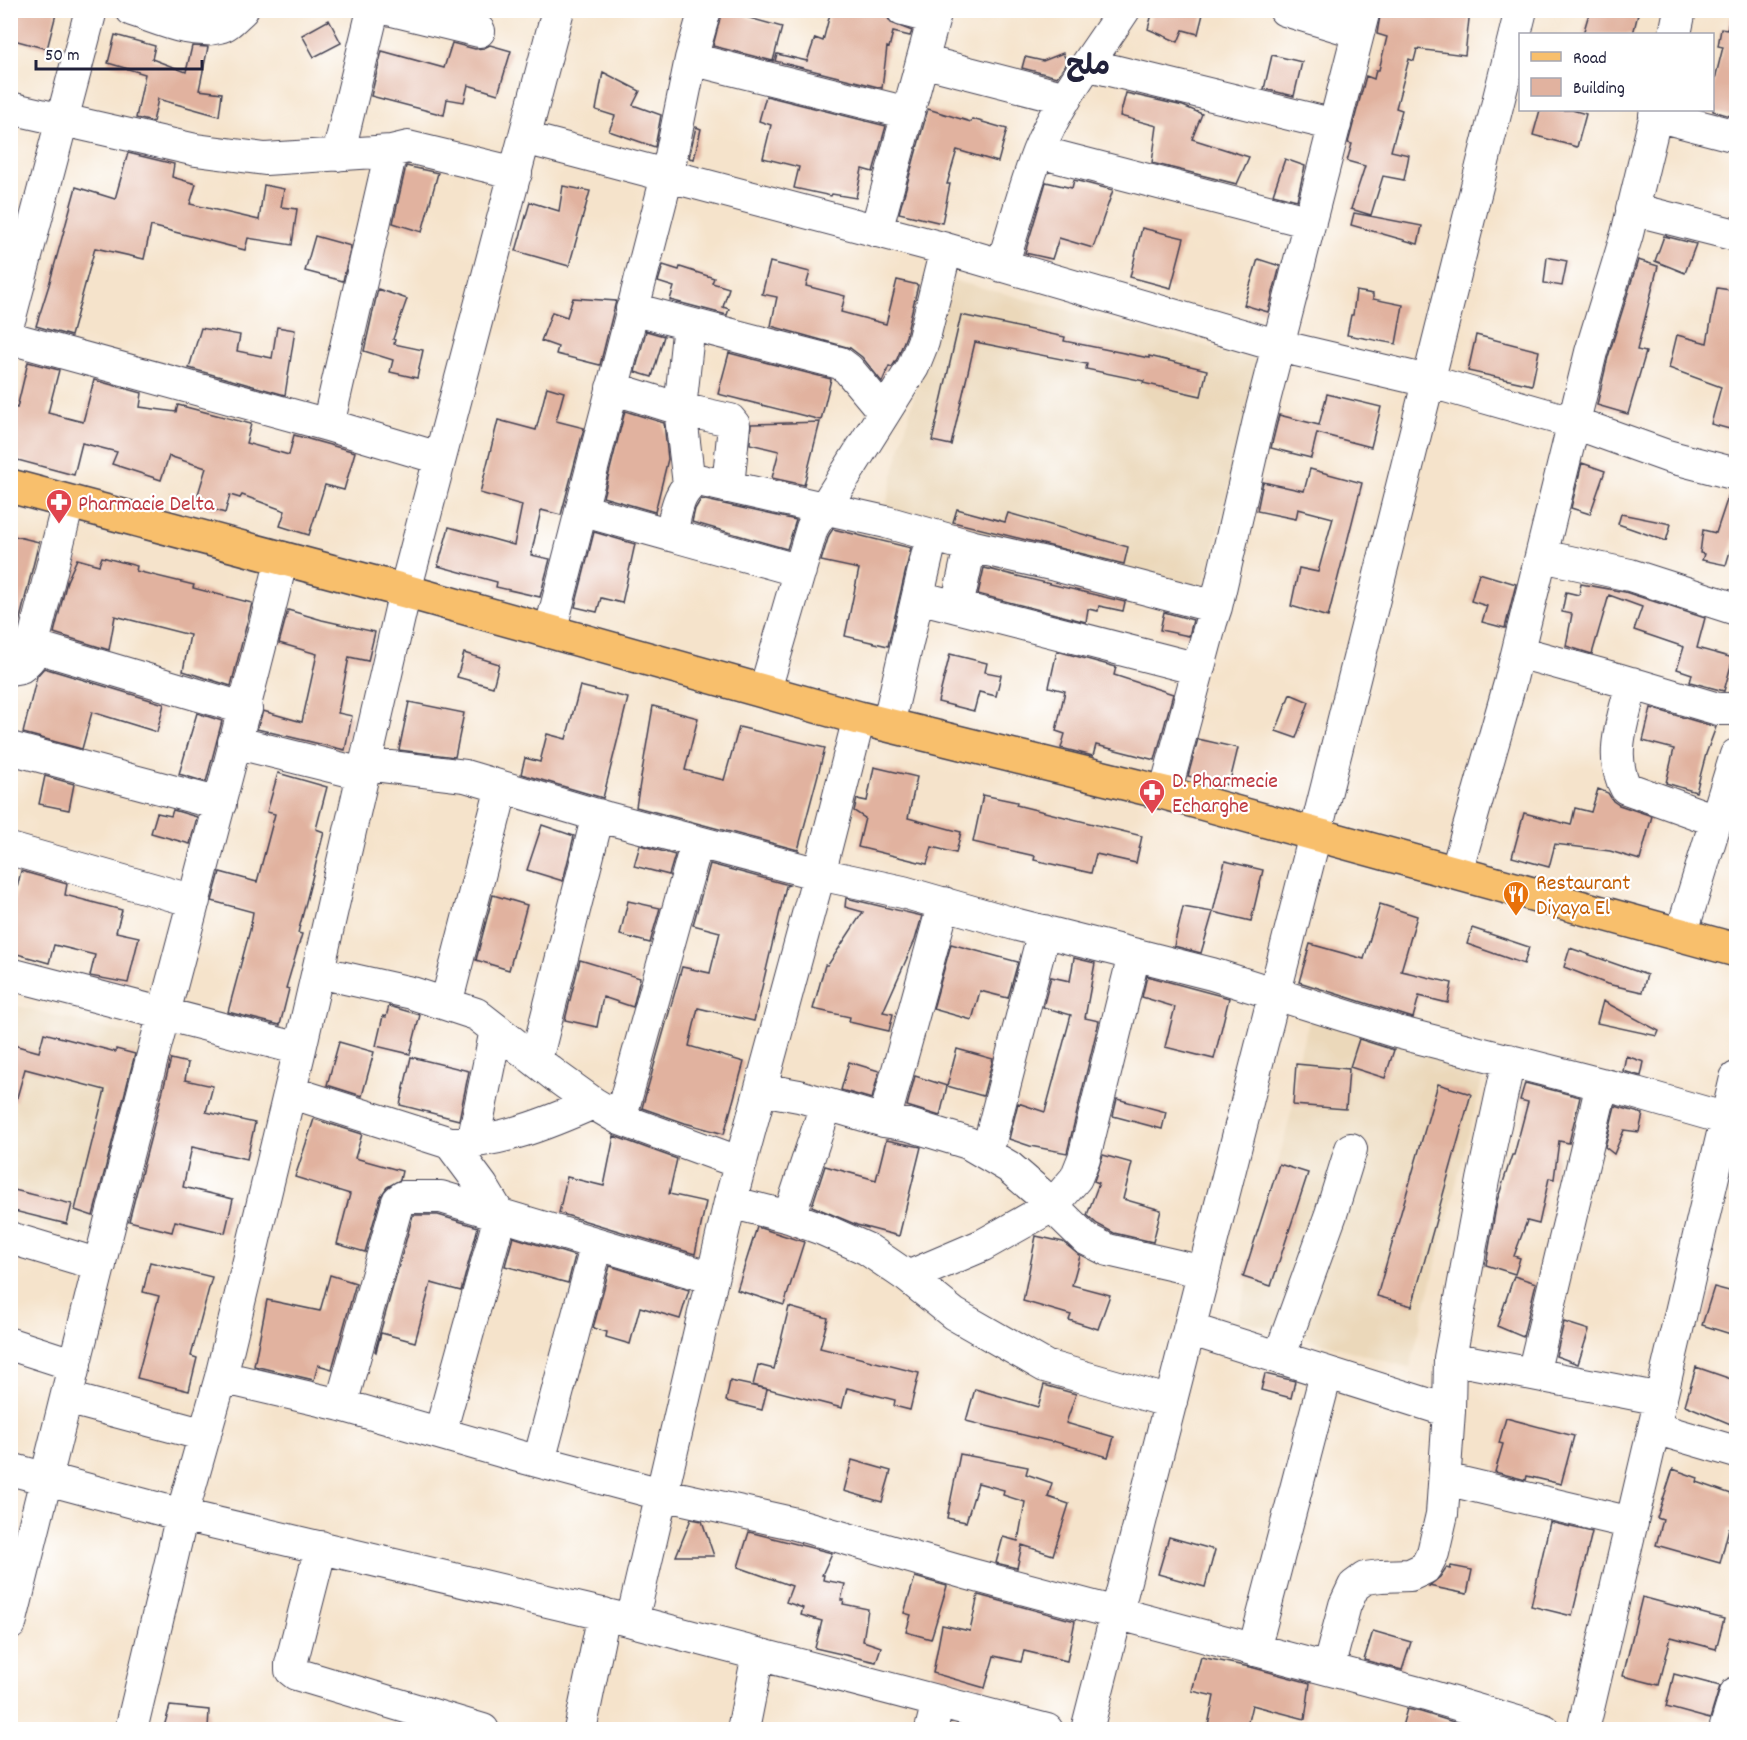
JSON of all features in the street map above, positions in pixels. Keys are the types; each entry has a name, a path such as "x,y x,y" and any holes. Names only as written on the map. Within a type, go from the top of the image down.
{"main road":[{"path":"10,486 405,591 874,722 1165,793 1737,950"}],"street":[{"path":"10,317 91,10"},
{"path":"132,10 183,27 207,29 229,16"},
{"path":"338,155 374,10"},
{"path":"392,10 479,31"},
{"path":"131,1730 182,1515 221,1377 290,1092 405,591 558,10"},
{"path":"550,632 667,176 691,59 705,10"},
{"path":"876,231 935,14 903,10"},
{"path":"1002,266 1038,152 1066,98 1124,10"},
{"path":"1165,793 1216,607 1259,420 1361,21 1286,10"},
{"path":"1087,1730 1275,994 1521,10"},
{"path":"1675,33 1680,10"},
{"path":"691,59 908,113"},
{"path":"922,61 1066,98"},
{"path":"1089,65 1335,125"},
{"path":"10,108 196,150 265,159 391,152 408,147 516,173"},
{"path":"1456,873 1518,652 1591,352 1627,234 1656,112 1737,136"},
{"path":"525,138 946,249 1279,346 1428,381 1575,423 1667,456 1737,474"},
{"path":"328,425 391,152"},
{"path":"1038,152 1310,222"},
{"path":"1632,209 1737,234"},
{"path":"765,690 812,528 913,367 923,342 946,249"},
{"path":"632,309 840,363 848,369 884,412"},
{"path":"689,324 680,409 689,484"},
{"path":"10,338 328,425 439,458"},
{"path":"612,388 680,409 730,420 734,425 728,487"},
{"path":"671,535 682,492 689,484 698,480 886,522 970,546 1055,565 1216,607"},
{"path":"10,669 21,667 29,659 68,502"},
{"path":"581,510 800,571"},
{"path":"580,1730 662,1494 730,1202 819,874 918,597 932,535"},
{"path":"957,607 970,546"},
{"path":"1542,556 1630,575 1737,609"},
{"path":"13,1605 163,1014 220,804 234,742 246,709 282,558"},
{"path":"918,597 1198,669"},
{"path":"33,646 246,709"},
{"path":"1518,652 1718,709 1737,709"},
{"path":"1632,683 1620,733 1617,765 1626,788 1715,820"},
{"path":"234,742 364,769 465,777 697,842 819,874 903,892 1212,974 1397,1032 1602,1084 1727,1119"},
{"path":"10,748 220,804"},
{"path":"1681,935 1737,755"},
{"path":"446,1004 502,787"},
{"path":"536,1060 598,815"},
{"path":"620,1119 697,842"},
{"path":"10,849 194,901"},
{"path":"884,1121 944,903"},
{"path":"987,1153 1044,931"},
{"path":"908,1277 983,1245 1052,1206 1076,1178 1084,1158 1134,954"},
{"path":"318,972 412,993 476,1014 593,1103 620,1119 741,1163"},
{"path":"10,974 300,1049"},
{"path":"440,1433 500,1216 482,1186 461,1142 496,1030"},
{"path":"1328,1669 1345,1605 1354,1586 1365,1578 1410,1575 1425,1568 1433,1553 1442,1514 1450,1358 1483,1180 1509,1060"},
{"path":"1583,1730 1737,1078"},
{"path":"1533,1374 1602,1084"},
{"path":"761,1089 799,1096 968,1143 1009,1167 1086,1239 1108,1250 1204,1272"},
{"path":"290,1092 461,1142 500,1138 547,1124 593,1103"},
{"path":"789,1217 826,1105"},
{"path":"1279,1358 1331,1214 1351,1149"},
{"path":"341,1405 398,1201 403,1197 441,1197 712,1278"},
{"path":"730,1202 789,1217 867,1249 908,1277 954,1314 1045,1366 1171,1402"},
{"path":"10,1238 100,1265"},
{"path":"538,1461 597,1244"},
{"path":"1189,1329 1449,1412"},
{"path":"10,1344 75,1365"},
{"path":"1450,1358 1533,1374 1657,1414 1737,1452"},
{"path":"1254,1650 1326,1374"},
{"path":"221,1377 341,1405 662,1494 792,1523 1544,1730"},
{"path":"67,1398 205,1435"},
{"path":"10,1469 182,1515 618,1618 758,1654 934,1715 1047,1730"},
{"path":"1444,1479 1632,1523"},
{"path":"321,1547 291,1670 296,1674 483,1730"},
{"path":"742,1730 758,1654"},
{"path":"1725,1730 1737,1693"}],"shaded area":[{"path":"944,278 1261,360 1203,592 885,509"},
{"path":"10,1004 149,1039 99,1241 11,1218"},
{"path":"1312,1012 1488,1057 1410,1368 1238,1319 1293,1105 1296,1064"}],"building":[{"path":"10,10 57,10 47,49 10,39"},
{"path":"722,10 748,10 746,17 782,27 773,61 713,46"},
{"path":"831,10 886,10 891,23 912,31 910,36 893,32 889,48 887,47 882,88 775,61 777,54 807,61 815,38 823,41"},
{"path":"1153,10 1204,10 1198,34 1183,30 1178,42 1148,29"},
{"path":"1381,10 1470,10 1465,55 1417,49 1414,61 1409,59 1396,108 1402,110 1391,151 1409,155 1404,180 1383,176 1371,215 1351,209 1365,166 1347,161 1352,144 1348,143 1366,76 1374,79 1376,70 1379,70 1387,37 1377,34"},
{"path":"1590,10 1639,10 1633,33 1583,33"},
{"path":"1730,18 1737,19 1737,118 1713,111 1714,83 1723,47 1718,46 1721,29 1727,30"},
{"path":"329,20 341,43 314,57 302,35"},
{"path":"115,35 155,46 152,59 186,72 192,46 208,47 199,90 222,93 219,116 158,99 153,122 136,118 145,74 108,63"},
{"path":"452,43 475,49 490,45 511,51 498,94 468,85 464,102 447,99 444,115 371,96 382,51 444,68"},
{"path":"1063,53 1067,63 1057,77 1022,68 1025,57 1043,61"},
{"path":"1272,55 1302,62 1294,96 1264,89"},
{"path":"603,72 640,91 633,105 661,115 655,147 609,131 615,116 596,110"},
{"path":"1126,93 1183,106 1202,114 1192,139 1249,157 1237,184 1152,163 1157,126 1120,116"},
{"path":"766,96 886,126 873,172 862,169 856,198 832,194 831,196 794,188 799,167 763,158 771,125 759,121"},
{"path":"928,109 971,122 972,119 1007,129 998,162 957,150 947,184 950,184 942,223 899,213"},
{"path":"1540,111 1576,111 1586,114 1577,147 1533,135"},
{"path":"696,127 701,129 694,159 689,158"},
{"path":"128,153 174,164 172,177 196,184 190,204 259,220 264,185 284,189 281,207 297,209 292,245 248,238 245,250 151,226 144,259 95,248 71,336 36,326 76,187 115,199"},
{"path":"1285,159 1305,166 1297,200 1273,194"},
{"path":"406,166 438,173 422,232 393,223"},
{"path":"1074,180 1113,190 1093,248 1059,238 1052,259 1025,253 1046,182 1072,188"},
{"path":"563,186 590,191 569,266 516,251 530,202 559,211"},
{"path":"1354,213 1422,226 1418,244 1351,225"},
{"path":"1142,228 1184,238 1171,288 1130,277"},
{"path":"315,236 351,246 343,281 305,271"},
{"path":"1664,236 1696,244 1685,273 1655,261"},
{"path":"1547,257 1567,261 1562,286 1544,283"},
{"path":"1258,259 1280,266 1268,312 1244,305"},
{"path":"1638,260 1658,266 1637,350 1646,352 1628,414 1597,405 1608,357"},
{"path":"770,262 810,272 806,286 845,296 841,312 886,324 897,280 918,285 906,336 897,359 892,367 889,366 882,382 862,357 850,348 771,326 777,297 762,294"},
{"path":"663,265 679,270 680,267 714,278 712,283 729,288 723,307 729,309 727,315 670,300 674,287 658,282"},
{"path":"1717,288 1737,291 1737,431 1711,424 1721,387 1669,368 1677,335 1707,343"},
{"path":"378,289 407,299 393,339 394,344 423,350 417,378 390,372 393,360 364,351"},
{"path":"1356,291 1373,294 1373,299 1403,305 1396,344 1347,335 1351,315 1353,315"},
{"path":"573,298 616,301 600,365 556,354 558,347 541,341 552,312 567,317"},
{"path":"961,315 1065,337 1064,341 1149,358 1149,356 1207,370 1201,396 1086,369 1087,364 975,342 951,445 932,441"},
{"path":"277,327 295,330 285,395 189,368 201,328 240,335 237,351 272,358"},
{"path":"646,331 664,336 652,377 635,372"},
{"path":"1476,335 1539,351 1532,385 1468,371"},
{"path":"729,353 831,379 821,420 718,394"},
{"path":"28,362 59,370 48,413 83,422 94,380 142,393 140,407 176,412 178,405 251,424 246,443 289,455 294,435 355,452 344,490 325,485 309,535 280,526 285,511 242,495 240,498 230,495 225,513 195,504 206,468 169,456 161,480 112,464 117,452 82,443 74,475 10,458 10,418 13,407 17,408"},
{"path":"547,387 564,392 556,421 584,428 561,515 541,510 531,555 550,559 540,597 496,587 497,582 438,566 449,527 514,545 522,505 480,493 498,420 536,430"},
{"path":"1327,394 1381,407 1371,447 1317,433 1311,458 1271,448 1279,415 1319,425"},
{"path":"625,411 664,423 668,459 655,512 603,497"},
{"path":"820,422 804,485 772,478 779,451 750,444 751,424"},
{"path":"1582,463 1605,471 1590,514 1571,508"},
{"path":"1310,469 1362,483 1328,617 1291,606 1299,568 1318,572 1333,518 1298,509 1296,519 1257,511 1263,482 1304,491"},
{"path":"1730,491 1737,491 1737,528 1726,565 1702,560 1704,554 1700,553 1703,530 1716,533"},
{"path":"701,499 796,520 787,549 692,522 695,509"},
{"path":"957,509 1005,522 1008,513 1128,547 1124,564 953,522"},
{"path":"1621,514 1671,524 1666,541 1618,524"},
{"path":"833,529 911,548 888,646 845,636 859,569 821,561"},
{"path":"594,532 635,544 622,603 601,598 597,612 575,607"},
{"path":"10,535 39,542 13,647 10,647"},
{"path":"102,557 137,566 136,571 194,585 193,588 252,603 231,686 183,671 190,635 115,616 109,650 54,633 67,581 77,559 99,565"},
{"path":"984,568 1125,602 1123,611 1099,606 1098,611 1088,609 1086,622 978,594"},
{"path":"1479,573 1516,584 1505,628 1482,622 1487,606 1471,601"},
{"path":"1581,584 1625,592 1705,618 1697,648 1733,658 1724,691 1690,682 1692,674 1677,669 1684,647 1634,630 1642,607 1609,595 1592,654 1566,646 1572,614 1562,612 1566,592 1579,595"},
{"path":"288,610 375,632 368,661 349,657 338,713 352,716 345,750 257,729 263,711 302,722 317,654 279,643"},
{"path":"1164,612 1193,620 1189,636 1160,630"},
{"path":"1057,651 1116,667 1114,675 1173,694 1155,760 1096,745 1093,756 1061,748 1065,734 1056,731 1065,691 1049,687"},
{"path":"464,653 499,664 493,687 457,677"},
{"path":"950,654 987,663 985,672 1001,675 996,696 979,692 974,711 938,702"},
{"path":"44,668 164,704 157,732 92,712 82,749 23,733 37,676"},
{"path":"580,686 628,698 603,798 521,774 525,758 540,762 547,734 566,739"},
{"path":"1290,694 1309,702 1296,738 1276,731"},
{"path":"409,702 464,713 455,757 399,750"},
{"path":"653,706 698,718 685,770 707,776 724,780 739,727 825,748 798,850 636,807"},
{"path":"1651,708 1716,727 1696,792 1666,783 1674,749 1643,741"},
{"path":"197,713 222,721 206,782 179,774"},
{"path":"1198,739 1238,748 1229,785 1188,776"},
{"path":"874,767 917,777 908,818 961,832 956,853 932,847 927,864 858,847 865,818 854,811 857,799 867,801"},
{"path":"278,773 327,787 316,829 324,832 298,933 302,934 286,988 289,989 280,1025 228,1012 253,912 212,901 220,872 257,882 275,814 267,812"},
{"path":"45,776 74,784 69,810 39,804"},
{"path":"1598,789 1608,793 1619,805 1652,816 1640,860 1610,851 1555,844 1549,867 1512,857 1524,813 1571,825 1575,808 1591,812"},
{"path":"983,795 1142,836 1136,863 1096,854 1091,873 1034,860 1035,856 973,842"},
{"path":"173,810 197,817 190,844 151,833 157,813 171,816"},
{"path":"542,825 574,836 563,881 527,870"},
{"path":"640,845 675,855 669,875 634,866"},
{"path":"1225,861 1263,870 1251,921 1213,912"},
{"path":"710,864 789,885 786,886 754,1021 698,1008 689,1046 744,1062 724,1134 642,1108 682,967 710,973 720,932 693,925"},
{"path":"21,871 67,884 65,895 122,910 116,932 139,937 128,983 90,976 95,955 54,945 49,963 10,952 10,917"},
{"path":"493,895 527,905 509,970 476,960"},
{"path":"846,898 922,916 915,940 883,1012 893,1014 889,1031 849,1022 850,1017 813,1009 825,965 828,965 863,912 845,907"},
{"path":"628,901 660,908 650,943 620,935"},
{"path":"1380,904 1417,916 1401,971 1452,983 1448,1003 1419,996 1413,1018 1299,982 1310,944 1364,959"},
{"path":"1183,907 1213,912 1201,953 1174,946"},
{"path":"1472,928 1529,947 1524,964 1467,944"},
{"path":"951,944 1018,962 1008,998 980,991 972,1020 933,1009"},
{"path":"1570,948 1647,975 1642,992 1607,984 1564,967"},
{"path":"1074,958 1095,963 1085,1018 1099,1021 1067,1153 1030,1146 1009,1139 1018,1103 1045,1112 1071,1015 1043,1007 1051,977 1070,981"},
{"path":"580,960 640,978 633,1007 603,997 597,1027 565,1020"},
{"path":"1147,976 1229,998 1214,1059 1165,1047 1175,1007 1142,997"},
{"path":"1603,1001 1659,1031 1657,1036 1597,1023"},
{"path":"389,1006 420,1015 410,1054 376,1046 383,1016 386,1017"},
{"path":"44,1033 116,1052 116,1049 135,1054 93,1216 75,1210 105,1090 25,1069 16,1101 10,1101 10,1044 39,1052"},
{"path":"1359,1039 1394,1050 1385,1078 1350,1067"},
{"path":"339,1042 374,1052 362,1096 327,1085"},
{"path":"957,1049 993,1059 983,1096 947,1086"},
{"path":"1626,1056 1644,1062 1641,1076 1623,1071"},
{"path":"411,1057 469,1071 459,1120 400,1105"},
{"path":"171,1059 188,1063 185,1080 213,1086 206,1112 255,1123 247,1159 192,1147 183,1187 233,1199 225,1233 175,1221 172,1232 129,1221"},
{"path":"849,1062 879,1071 872,1099 841,1090"},
{"path":"1296,1064 1349,1069 1346,1109 1293,1105"},
{"path":"915,1076 947,1086 940,1116 907,1106"},
{"path":"1525,1083 1580,1097 1569,1143 1559,1141 1554,1179 1549,1178 1539,1224 1527,1221 1514,1256 1520,1258 1515,1274 1486,1265 1497,1201 1512,1155 1514,1155 1528,1102 1520,1100"},
{"path":"1438,1084 1471,1094 1412,1306 1377,1296"},
{"path":"1117,1099 1166,1112 1162,1129 1113,1116"},
{"path":"1615,1106 1643,1114 1639,1132 1624,1130 1614,1154 1605,1147"},
{"path":"314,1119 362,1134 355,1158 402,1171 400,1180 387,1187 381,1196 365,1252 337,1244 350,1194 295,1177"},
{"path":"614,1136 677,1159 669,1194 706,1202 695,1254 559,1213 567,1177 604,1186"},
{"path":"886,1140 921,1147 899,1236 857,1225 812,1206 825,1166 876,1180"},
{"path":"1103,1155 1132,1163 1123,1199 1161,1210 1153,1242 1114,1233 1097,1224 1087,1215 1099,1183 1094,1181"},
{"path":"1279,1164 1308,1173 1271,1286 1243,1277"},
{"path":"10,1189 72,1204 67,1224 10,1210"},
{"path":"413,1215 438,1215 478,1227 461,1291 431,1283 415,1342 381,1333 376,1352 375,1351"},
{"path":"757,1227 804,1242 784,1305 737,1290"},
{"path":"1036,1236 1063,1242 1080,1256 1072,1285 1110,1295 1098,1329 1069,1320 1071,1315 1023,1301"},
{"path":"513,1237 575,1256 568,1283 505,1266"},
{"path":"150,1262 212,1277 191,1356 197,1358 189,1391 137,1378 159,1296 143,1292"},
{"path":"610,1266 689,1290 680,1319 640,1307 630,1344 606,1337 607,1332 593,1328"},
{"path":"330,1275 356,1283 332,1369 318,1365 314,1380 254,1366 267,1300 320,1311"},
{"path":"1514,1276 1536,1283 1523,1337 1497,1326"},
{"path":"1714,1287 1737,1293 1737,1336 1702,1325"},
{"path":"789,1307 828,1318 820,1348 919,1373 910,1410 894,1406 895,1400 847,1388 842,1408 753,1385 758,1365 774,1369"},
{"path":"1564,1322 1589,1330 1578,1364 1556,1356"},
{"path":"1696,1367 1737,1381 1737,1415 1733,1425 1685,1405"},
{"path":"1265,1374 1295,1381 1291,1398 1261,1390"},
{"path":"730,1381 767,1389 762,1410 726,1401"},
{"path":"1044,1385 1076,1394 1066,1423 1114,1437 1108,1457 1053,1441 966,1421 975,1389 1038,1407"},
{"path":"1506,1418 1574,1436 1561,1484 1527,1476 1526,1480 1495,1472 1503,1444 1499,1443"},
{"path":"960,1454 1028,1467 1026,1474 1052,1483 1048,1497 1069,1504 1053,1555 1022,1545 1017,1568 996,1563 1003,1537 1018,1541 1025,1502 1003,1495 1004,1490 978,1483 966,1522 947,1518"},
{"path":"852,1460 891,1471 882,1502 844,1491"},
{"path":"1673,1469 1698,1478 1697,1482 1737,1496 1737,1531 1729,1528 1720,1563 1656,1545 1663,1520 1657,1518"},
{"path":"691,1519 702,1521 714,1556 676,1556"},
{"path":"1550,1522 1592,1532 1572,1616 1531,1606"},
{"path":"749,1532 832,1553 822,1575 824,1575 823,1580 845,1584 841,1600 844,1600 843,1604 868,1609 863,1641 881,1647 876,1662 815,1648 822,1621 801,1615 803,1608 786,1602 792,1586 738,1567"},
{"path":"1169,1537 1215,1550 1205,1587 1158,1574"},
{"path":"1451,1566 1472,1570 1467,1594 1429,1586 1440,1577 1446,1568 1450,1569"},
{"path":"915,1577 947,1586 931,1639 906,1632 911,1615 904,1613"},
{"path":"978,1595 1075,1621 1067,1661 1024,1651 1021,1662 994,1656 985,1688 933,1673 942,1625 970,1631"},
{"path":"1642,1597 1724,1619 1716,1649 1671,1637 1659,1685 1623,1676"},
{"path":"1373,1631 1411,1642 1402,1670 1364,1660"},
{"path":"1201,1657 1310,1683 1305,1719 1252,1705 1246,1730 1207,1730 1214,1696 1192,1691"},
{"path":"1674,1674 1720,1686 1710,1719 1666,1707"},
{"path":"170,1706 209,1710 208,1730 163,1730"},
{"path":"1407,1709 1421,1712 1479,1730 1401,1730"}],"place":[{"name":"Pharmacie Delta","path":"59,525"},
{"name":"D. Pharmecie Echarghe","path":"1152,815"},
{"name":"Restaurant Diyaya El","path":"1516,917"}],"district":[{"name":"ملح","path":"1088,64"}]}
